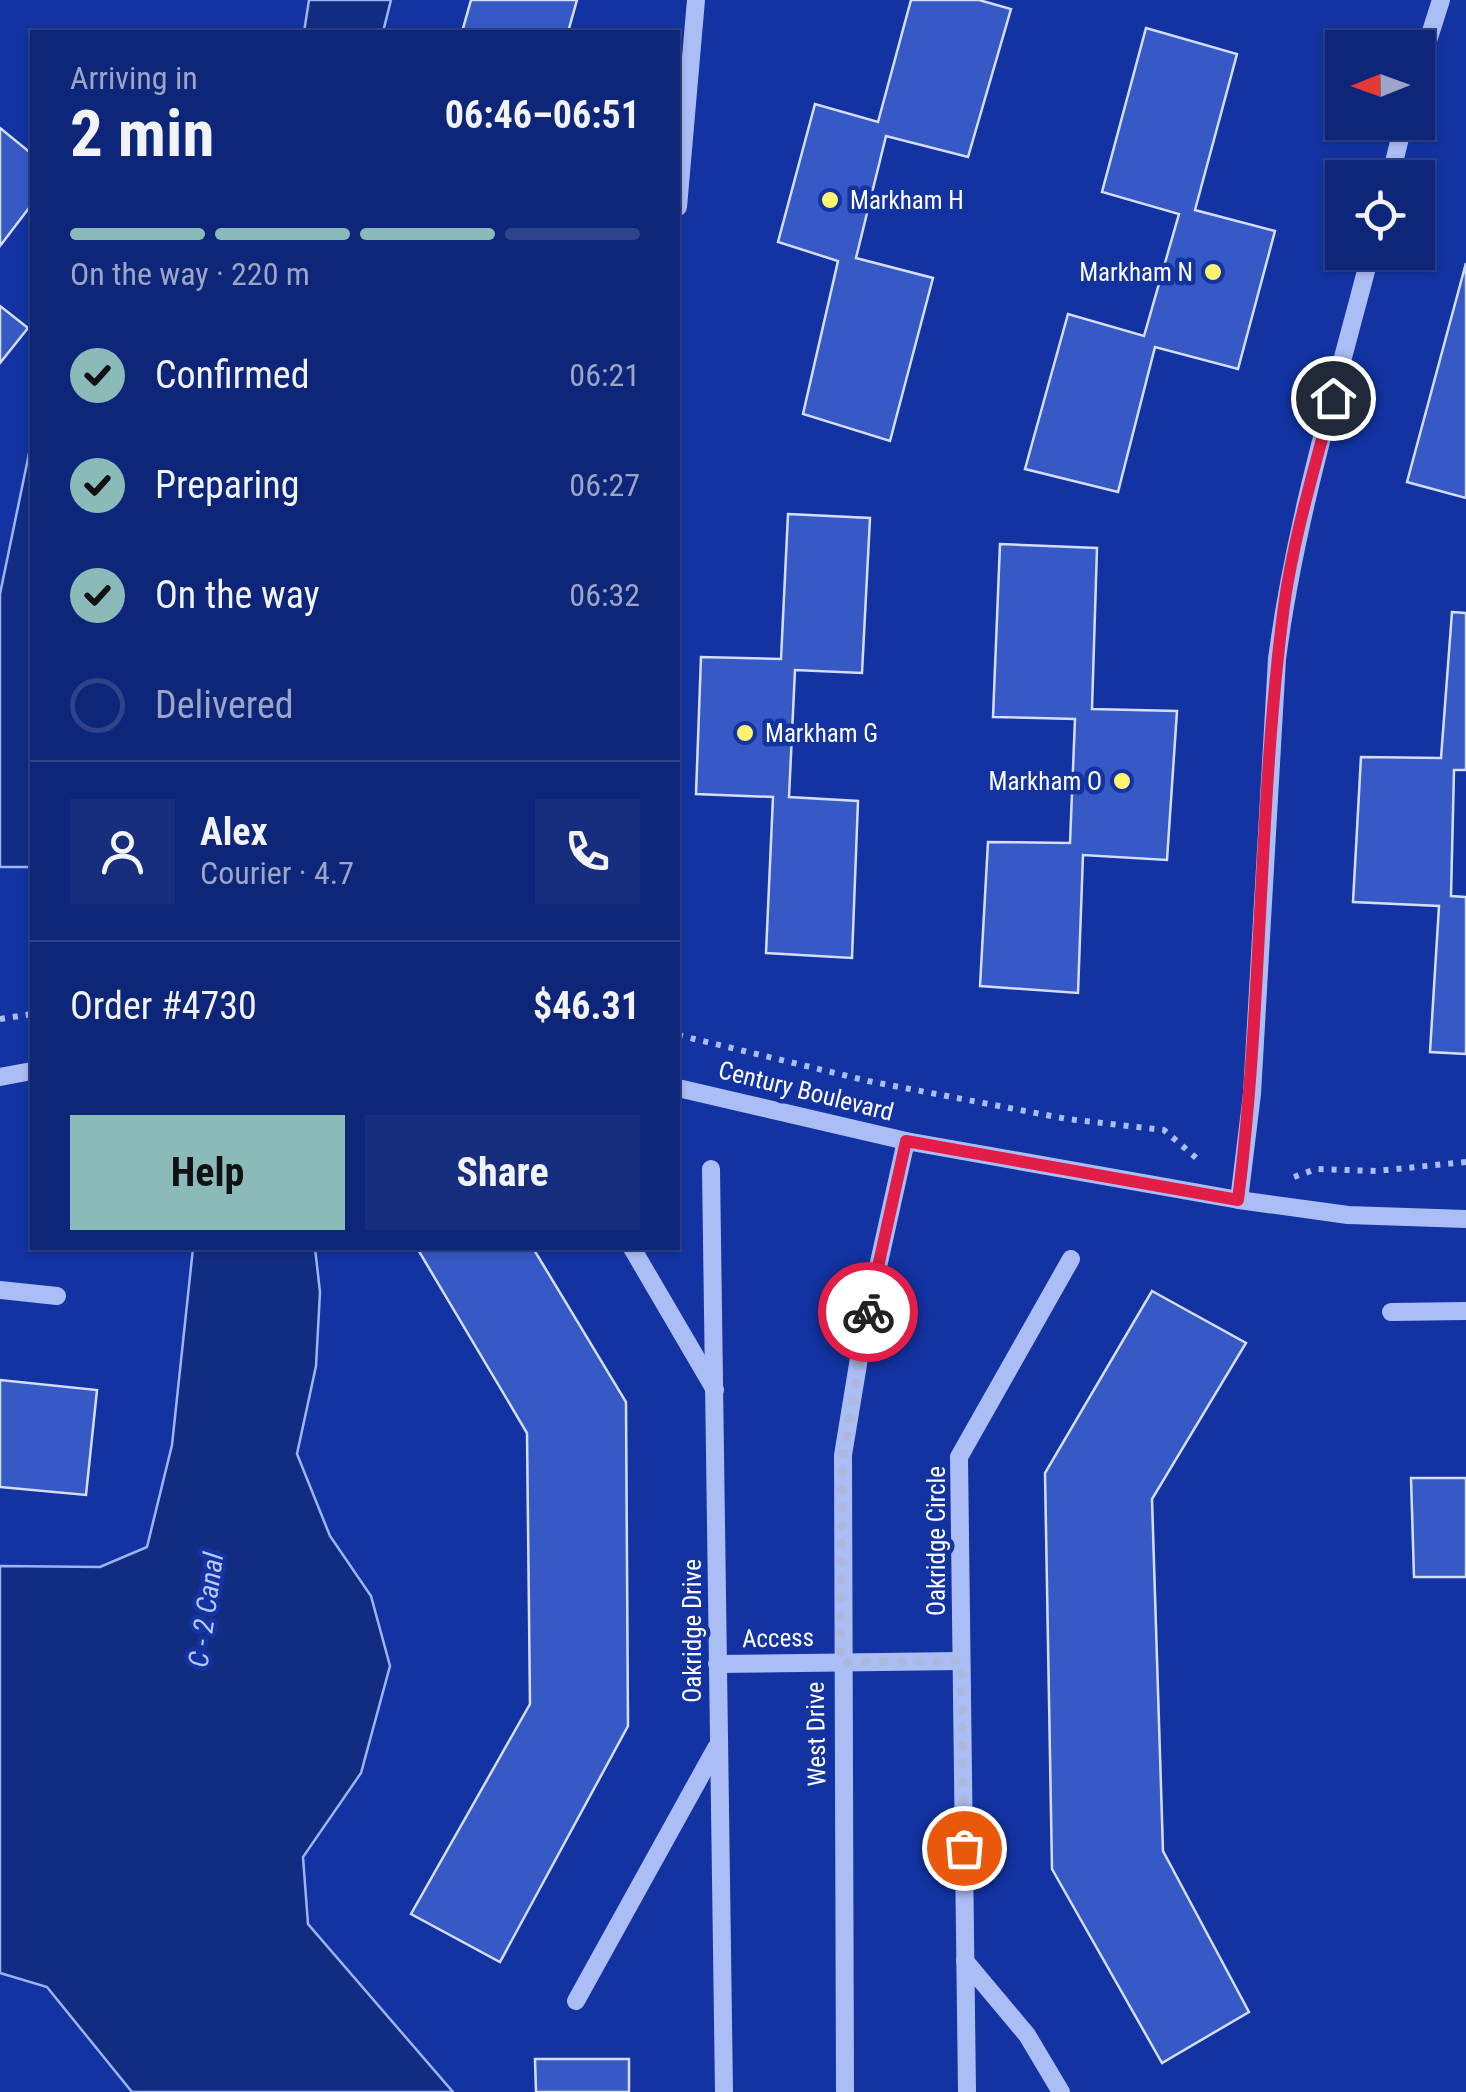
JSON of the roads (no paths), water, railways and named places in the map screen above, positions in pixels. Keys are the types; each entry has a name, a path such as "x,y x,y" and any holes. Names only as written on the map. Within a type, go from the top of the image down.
{"street":[{"path":"680,184 696,0"},
{"path":"1431,30 1441,0"},
{"path":"1238,1200 1252,1094 1278,660 1285,601 1295,543 1365,270"},
{"path":"0,1077 30,1071"},
{"name":"Century Boulevard","path":"680,1088 906,1141 1238,1200 1348,1216 1461,1220"},
{"name":"West Drive","path":"845,2092 840,1662 843,1456 863,1334 906,1141"},
{"name":"Oakridge Drive","path":"710,1170 724,2092"},
{"path":"633,1250 716,1391"},
{"name":"Oakridge Circle","path":"967,2092 959,1457 1070,1259"},
{"path":"0,1290 57,1296"},
{"path":"1391,1312 1466,1310"},
{"name":"Access","path":"716,1664 961,1661"},
{"path":"576,2001 718,1744"},
{"path":"965,1960 1026,2035 1061,2092"}],"water":[{"path":"309,0 391,0 384,30 304,30"},
{"path":"30,449 30,867 0,867 0,594"},
{"name":"C - 2 Canal","path":"193,1250 315,1250 320,1292 316,1366 297,1454 330,1536 371,1596 390,1666 361,1773 303,1857 308,1924 453,2092 132,2092 47,1987 0,1973 0,1566 100,1567 147,1547 172,1445"}],"place":[{"name":"Markham H","path":"830,200"},
{"name":"Markham N","path":"1213,272"},
{"name":"Markham G","path":"745,733"},
{"name":"Markham O","path":"1122,781"}]}
